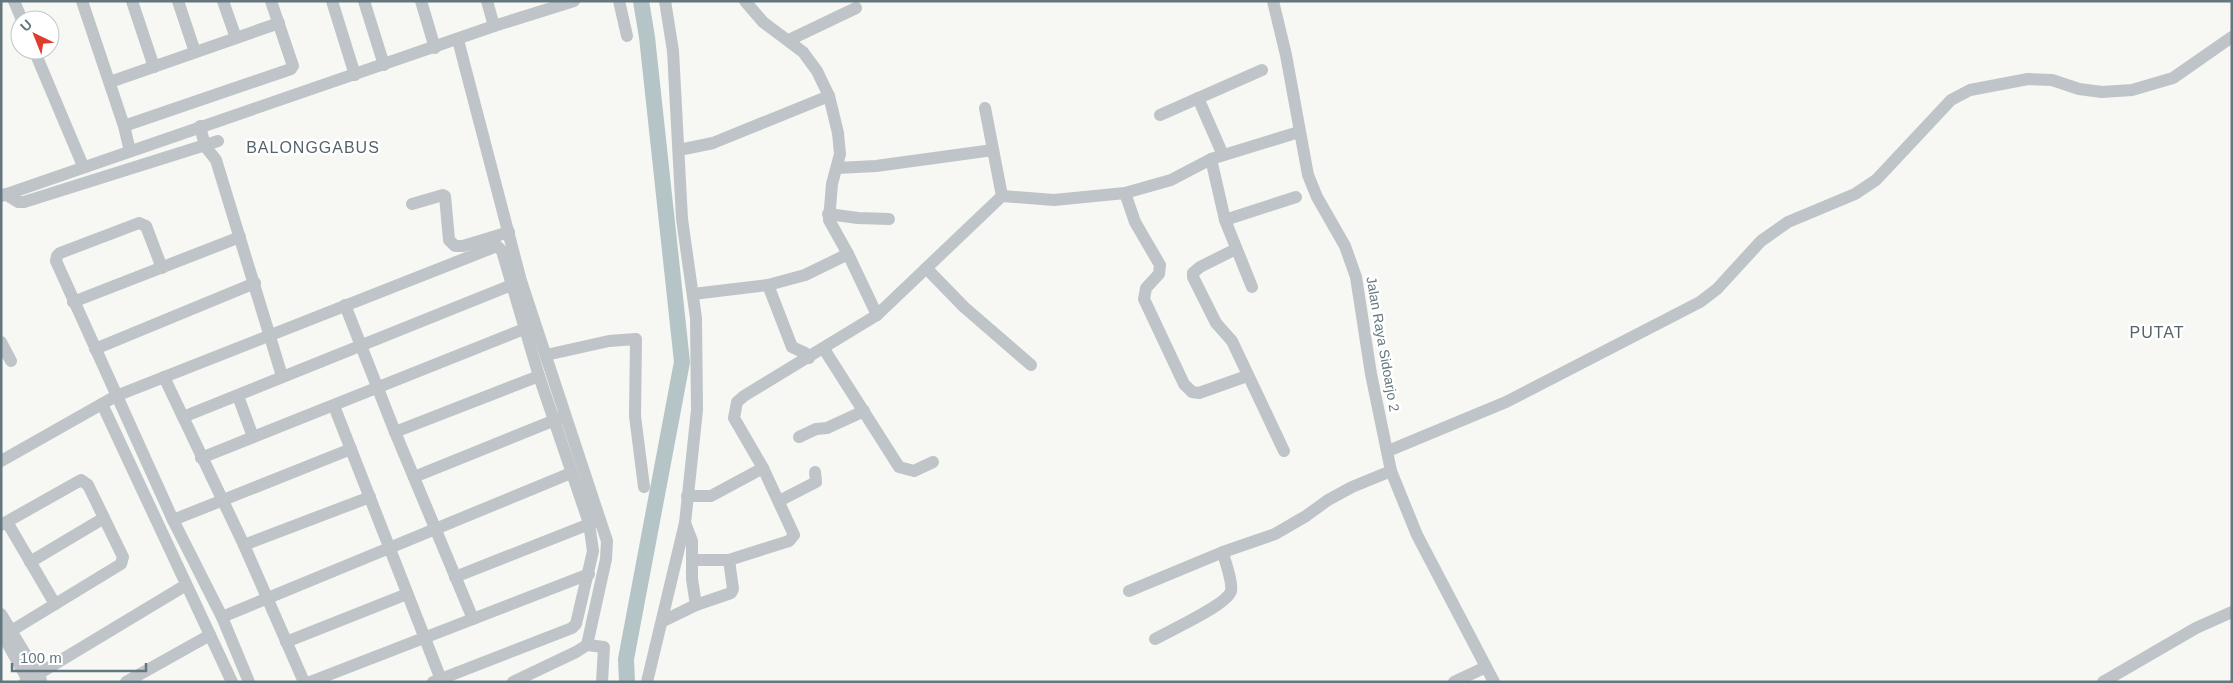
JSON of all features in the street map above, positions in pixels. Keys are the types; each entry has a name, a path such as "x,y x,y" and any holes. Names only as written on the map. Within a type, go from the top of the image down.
{"street":[{"path":"82,1 110,82 130,151"},
{"path":"132,1 154,67"},
{"path":"178,1 195,52"},
{"path":"224,1 236,38"},
{"path":"124,126 291,70 293,66 271,1"},
{"path":"332,1 356,75"},
{"path":"364,1 384,65"},
{"path":"422,1 436,48"},
{"path":"487,1 494,26"},
{"path":"619,1 627,36"},
{"path":"647,682 685,523 697,410 698,346 694,294 682,219 673,51 665,1"},
{"path":"745,1 763,22 803,52 817,72 829,96 838,133 840,154 832,184 828,217 877,315"},
{"name":"Jalan Raya Sidoarjo 2","path":"1273,1 1286,54 1293,134 1308,175 1351,261 1371,374 1388,451 1386,474 1417,535 1481,672 1494,682"},
{"path":"3,195 206,124 569,2"},
{"path":"789,40 856,8"},
{"path":"110,82 279,23"},
{"path":"1388,451 1506,402 1700,302 1717,289 1768,236 1788,222 1855,194 1876,180 1951,100 1970,90 2028,79 2052,80 2079,89 2102,92 2132,90 2173,78 2232,37"},
{"path":"458,40 509,232 524,329 572,472 594,522 608,548 587,645"},
{"path":"38,60 83,166"},
{"path":"1160,115 1262,70"},
{"path":"679,150 713,143 829,96"},
{"path":"1198,98 1223,155"},
{"path":"985,108 1002,196"},
{"path":"206,124 282,376"},
{"path":"693,560 729,560 791,539 793,530 779,500 734,418 737,402 877,315 944,254 1002,196 1054,200 1125,193 1171,180 1223,155 1293,134"},
{"path":"3,195 18,202 24,202 212,144"},
{"path":"837,168 876,166 993,150"},
{"path":"1211,160 1225,220 1252,287"},
{"path":"1125,193 1135,222 1160,265 1159,274 1146,288 1144,299 1184,384 1192,392 1199,393 1247,376"},
{"path":"412,204 442,195 445,196 449,240 455,246 509,232"},
{"path":"1225,220 1296,197"},
{"path":"828,217 889,218"},
{"path":"162,268 146,226 143,224 135,224 57,256 57,264 73,302 173,520 222,617 249,682"},
{"path":"73,302 240,237"},
{"path":"1,461 116,396 497,246 502,251 516,282 546,355 565,415 594,522 594,547 576,624 568,630 439,681 425,638 334,406"},
{"path":"1236,249 1200,266 1193,273 1193,277 1216,323 1232,342 1284,451"},
{"path":"694,294 768,285 804,275 848,254"},
{"path":"927,269 964,307 1031,365"},
{"path":"183,417 516,282"},
{"path":"95,350 255,283"},
{"path":"768,285 792,347 794,350 806,353 809,358"},
{"path":"345,305 377,388 473,619"},
{"path":"201,458 524,329"},
{"path":"546,355 609,341 636,339 635,416 644,487"},
{"path":"1,342 11,361"},
{"path":"824,349 899,467 914,471 933,462"},
{"path":"395,432 539,376"},
{"path":"164,377 244,545 304,682"},
{"path":"238,396 253,437"},
{"path":"102,404 210,635 228,680"},
{"path":"799,437 827,428 864,411"},
{"path":"414,477 565,415"},
{"path":"173,520 351,449"},
{"path":"687,496 711,496 763,468"},
{"path":"222,617 436,530 572,472"},
{"path":"779,500 816,482 815,472"},
{"path":"1129,591 1223,552 1275,534 1352,487 1386,474"},
{"path":"6,632 56,604 123,560 88,486 80,480 4,524 56,604"},
{"path":"244,545 370,496"},
{"path":"30,562 104,518"},
{"path":"455,577 594,522"},
{"path":"685,523 691,536 692,579 696,605"},
{"path":"1155,639 1228,596 1231,588 1223,552"},
{"path":"663,621 696,605 729,594 732,591 729,560"},
{"path":"310,682 589,574"},
{"path":"1,614 6,632 32,680 186,585"},
{"path":"286,642 407,594"},
{"path":"2103,682 2196,628 2232,612"},
{"path":"576,624 591,625"},
{"path":"126,682 210,635"},
{"path":"513,682 587,645 604,647 602,682"},
{"path":"1454,682 1481,672"}],"waterway":[{"path":"627,682 626,659 682,362 647,37 641,1"}],"district":[{"name":"BALONGGABUS","path":"313,147"},
{"name":"PUTAT","path":"2157,332"}]}
